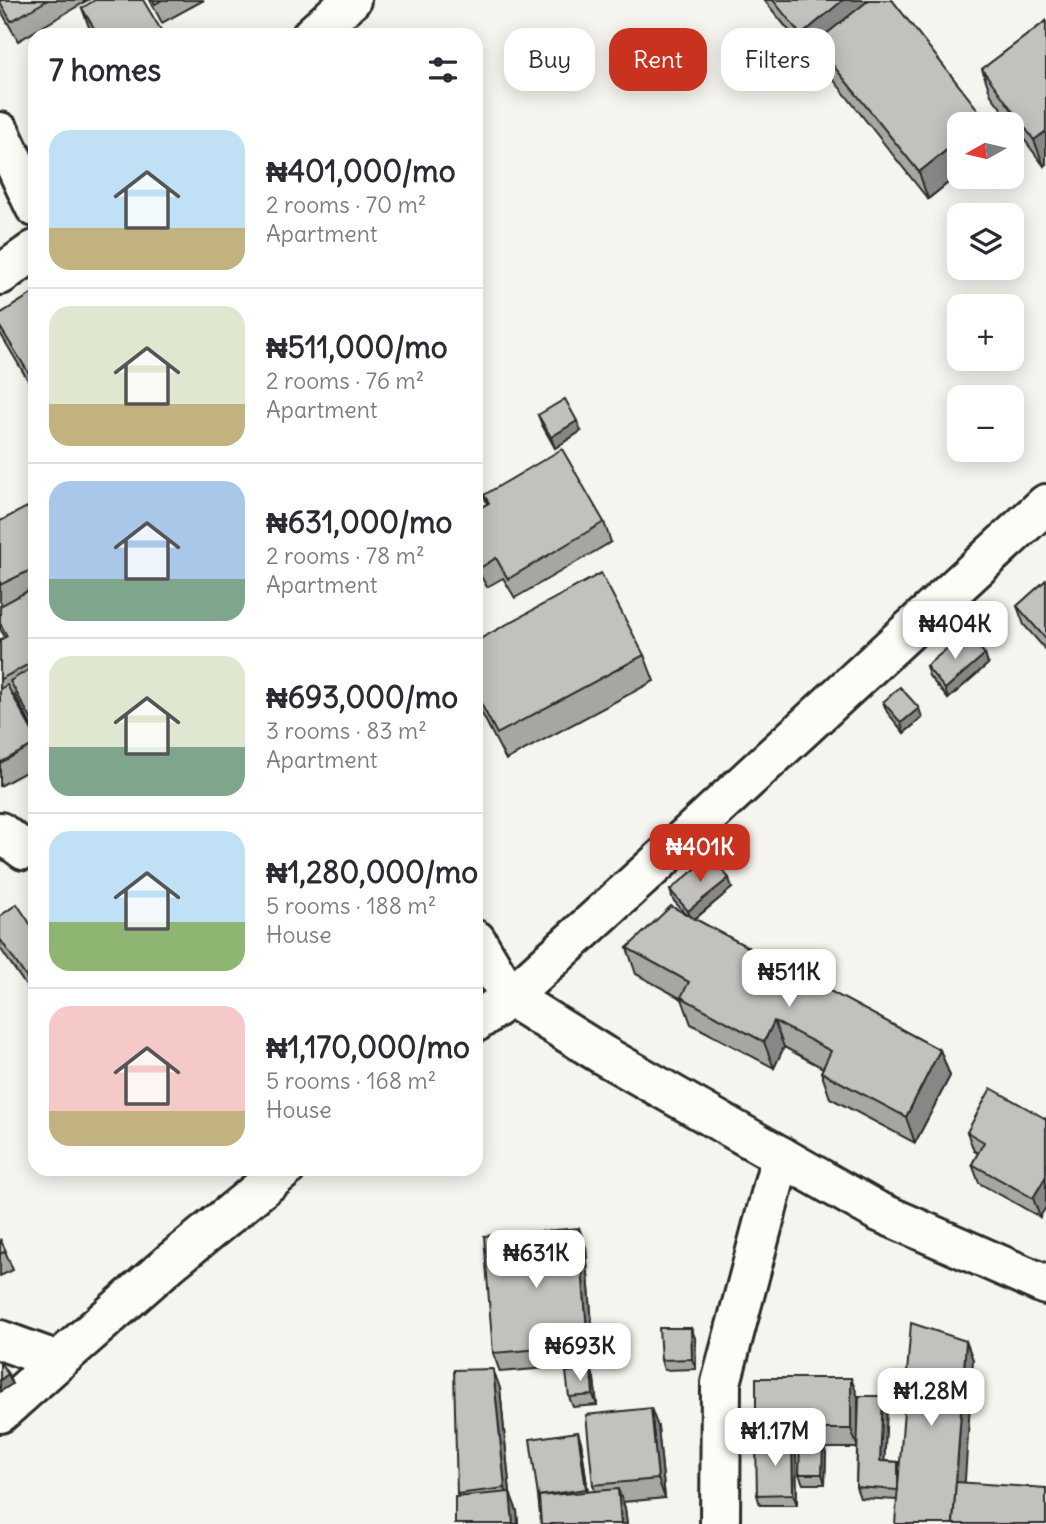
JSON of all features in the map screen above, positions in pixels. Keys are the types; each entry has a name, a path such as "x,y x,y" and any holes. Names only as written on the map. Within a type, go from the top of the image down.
{"street":[{"path":"320,28 351,0"},
{"path":"0,132 28,192"},
{"path":"0,275 28,255"},
{"path":"483,1017 510,997 674,848 1046,504"},
{"path":"0,832 24,850 28,848"},
{"path":"483,952 510,997 603,1055 877,1211 1046,1285"},
{"path":"720,1524 721,1383 781,1156"},
{"path":"0,1413 172,1262 276,1176"},
{"path":"0,1340 58,1361"}],"building":[{"path":"0,0 48,0 11,21"},
{"path":"95,0 143,0 160,28 94,28 82,8"},
{"path":"773,0 843,0 809,28 795,28"},
{"path":"869,0 892,0 980,112 947,112 947,150 919,172 835,68 834,28"},
{"path":"1046,21 1046,131 1034,140 1024,126 1024,112 1013,112 982,69"},
{"path":"28,296 28,372 0,327 0,314"},
{"path":"565,399 577,421 551,437 538,415"},
{"path":"562,449 604,522 508,579 496,558 483,566 483,506 489,503 484,495"},
{"path":"27,507 28,509 28,571 0,585 0,521"},
{"path":"601,573 644,655 497,734 483,707 483,637"},
{"path":"1046,580 1046,639 1017,606"},
{"path":"28,591 28,665 1,679 0,640 7,636 0,623 0,606"},
{"path":"966,633 985,654 945,689 926,666"},
{"path":"28,670 28,713 10,681"},
{"path":"7,685 28,723 28,748 0,763 0,689"},
{"path":"900,687 919,708 901,723 883,702"},
{"path":"711,856 729,878 688,911 670,890"},
{"path":"17,904 28,920 28,980 0,939 0,916"},
{"path":"671,906 940,1050 906,1117 821,1072 831,1051 774,1021 764,1042 681,997 689,982 627,948"},
{"path":"991,1088 1046,1119 1046,1176 1033,1198 972,1164 984,1142 967,1132"},
{"path":"579,1228 588,1345 493,1353 484,1236"},
{"path":"0,1239 6,1251 0,1254"},
{"path":"911,1323 966,1341 953,1524 895,1524"},
{"path":"659,1328 691,1328 692,1359 661,1360"},
{"path":"0,1362 8,1374 0,1380"},
{"path":"493,1369 505,1488 457,1494 454,1370"},
{"path":"591,1369 593,1395 569,1397 566,1372"},
{"path":"756,1378 851,1378 851,1429 756,1429"},
{"path":"859,1396 883,1396 880,1461 898,1462 898,1490 856,1487"},
{"path":"651,1408 658,1479 593,1485 586,1415"},
{"path":"578,1432 586,1489 538,1496 530,1439"},
{"path":"792,1442 793,1494 757,1495 756,1443"},
{"path":"800,1444 823,1444 822,1474 799,1474"},
{"path":"956,1482 1046,1488 1046,1524 953,1524"},
{"path":"618,1489 621,1524 541,1524 539,1496"},
{"path":"510,1492 513,1524 455,1524 455,1497"}]}
